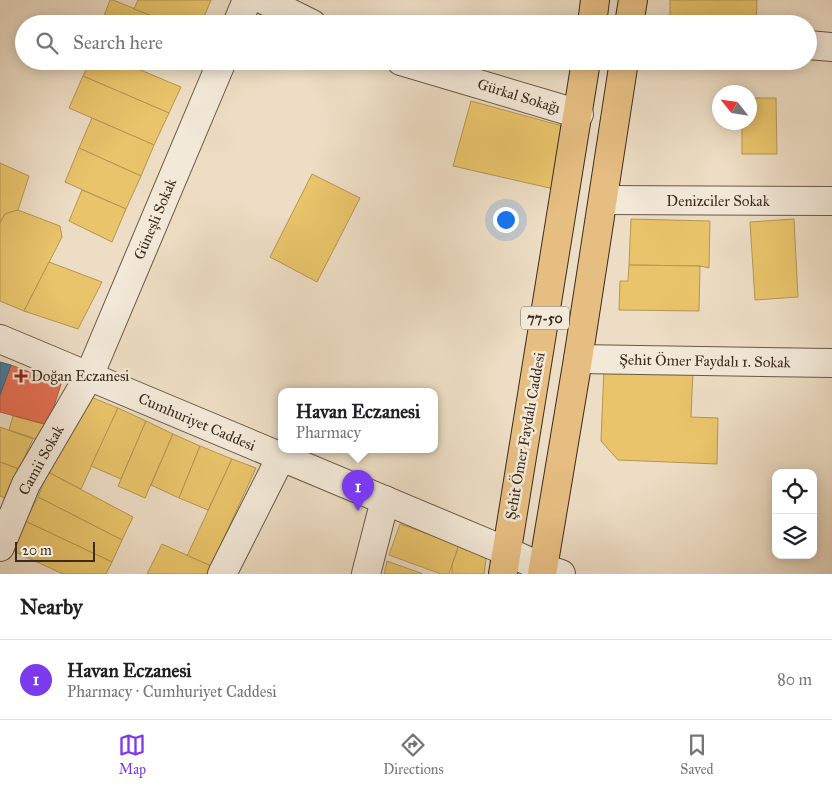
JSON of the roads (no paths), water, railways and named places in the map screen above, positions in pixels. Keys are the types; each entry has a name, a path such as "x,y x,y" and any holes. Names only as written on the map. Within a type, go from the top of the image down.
{"main road":[{"path":"593,15 595,0"},
{"path":"630,15 633,0"},
{"name":"Şehit Ömer Faydalı Caddesi","path":"504,562 585,70"},
{"name":"77-50","path":"548,572 578,359 623,70"}],"street":[{"path":"242,15 248,0"},
{"path":"264,0 294,15"},
{"path":"817,46 832,47"},
{"name":"Güneşli Sokak","path":"89,376 218,70"},
{"name":"Gürkal Sokağı","path":"432,70 579,114"},
{"name":"Denizciler Sokak","path":"603,200 832,201"},
{"name":"Cumhuriyet Caddesi","path":"0,339 385,500 504,562 548,572"},
{"name":"Şehit Ömer Faydalı 1. Sokak","path":"578,359 832,363"},
{"name":"Camii Sokak","path":"0,547 26,484 89,376"},
{"path":"222,574 281,457"},
{"path":"366,574 385,500"}],"place":[{"name":"Doğan Eczanesi","path":"21,376"},
{"name":"Havan Eczanesi","path":"358,511"}]}
